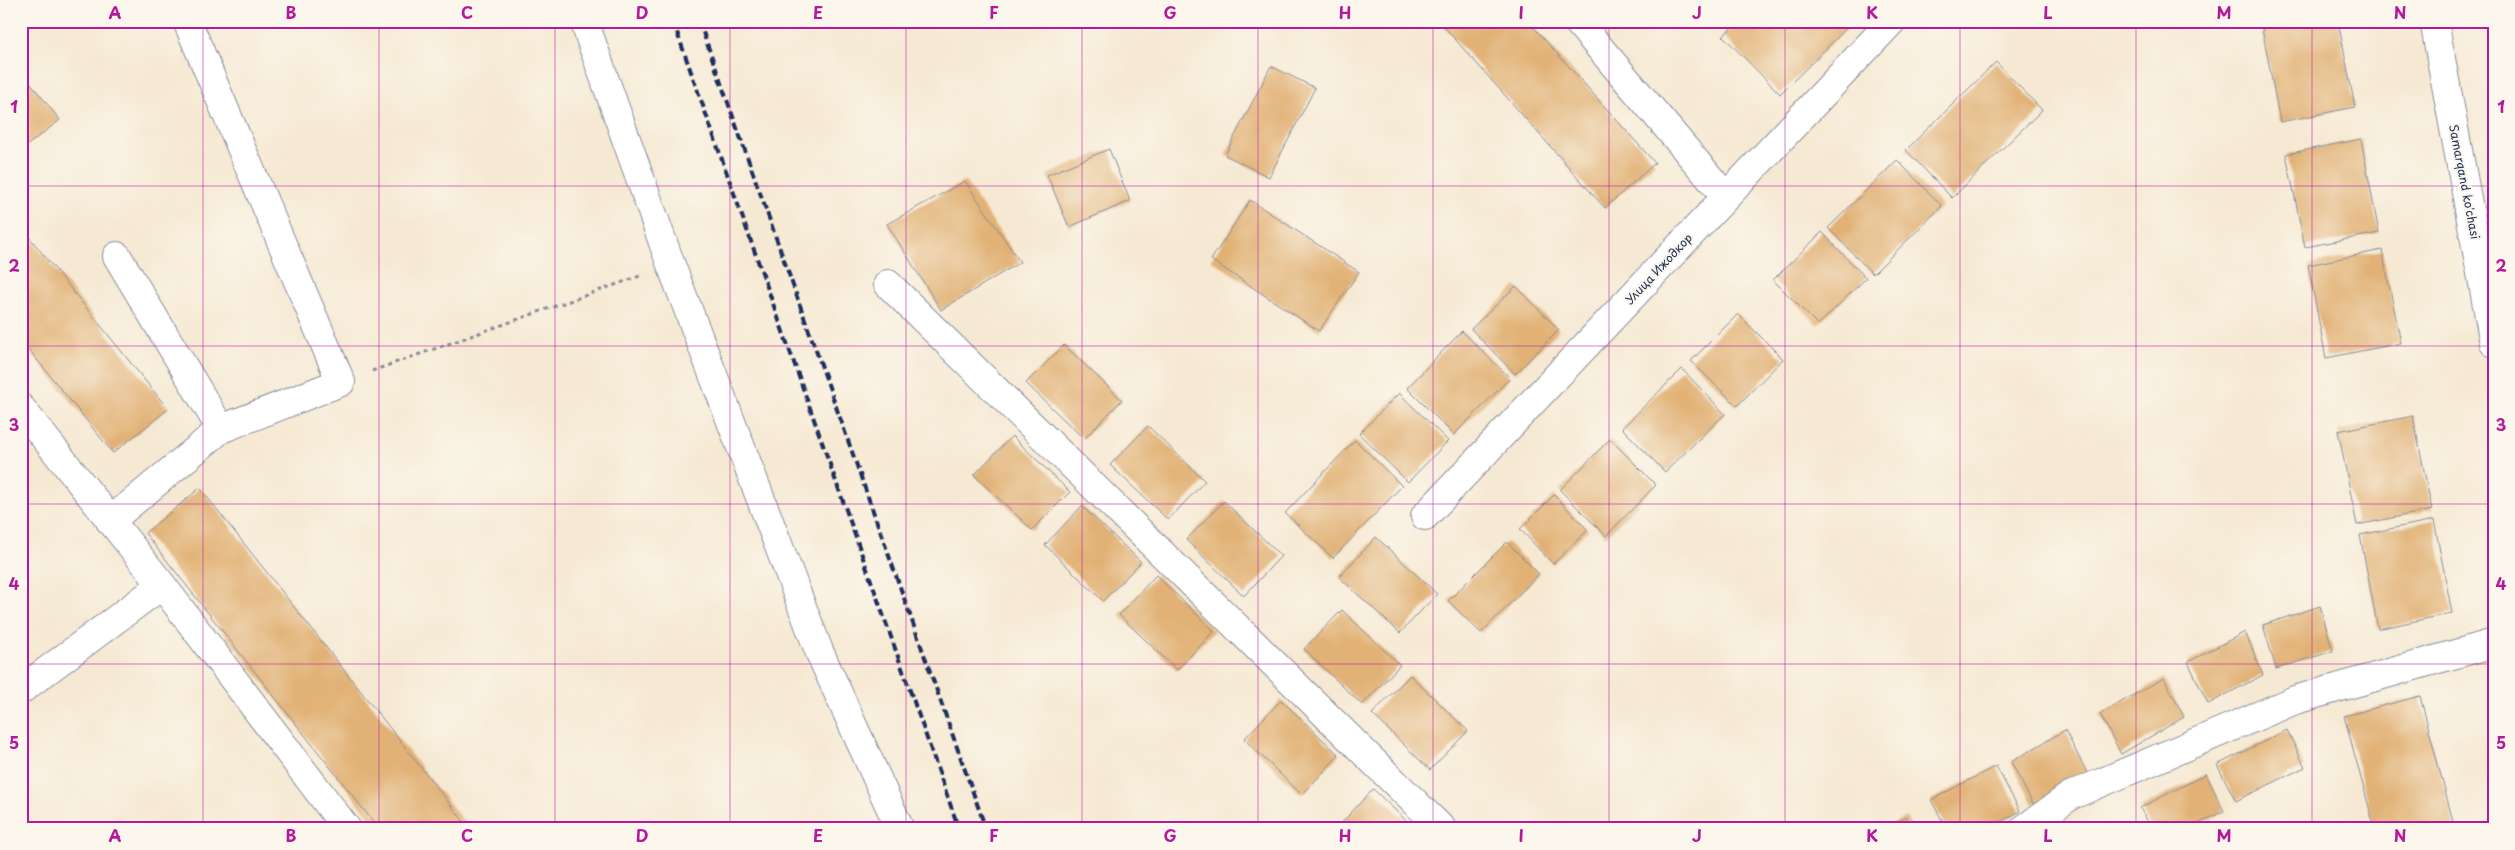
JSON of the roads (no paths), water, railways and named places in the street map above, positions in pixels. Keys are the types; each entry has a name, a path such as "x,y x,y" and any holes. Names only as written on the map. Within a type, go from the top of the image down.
{"street":[{"path":"110,521 221,429 341,382 187,21"},
{"path":"584,21 671,265 819,651 900,829"},
{"path":"1577,21 1726,197"},
{"name":"Улица Ижодкор","path":"1425,516 1892,21"},
{"name":"Samarqand ko'chasi","path":"2434,21 2494,343"},
{"path":"117,256 221,429"},
{"path":"888,284 1442,829"},
{"path":"21,408 162,585 347,829"},
{"path":"21,690 162,585"},
{"path":"2024,829 2070,796 2296,700 2494,643"}],"railway":[{"path":"673,21 959,829"},
{"path":"699,21 986,829"}]}
